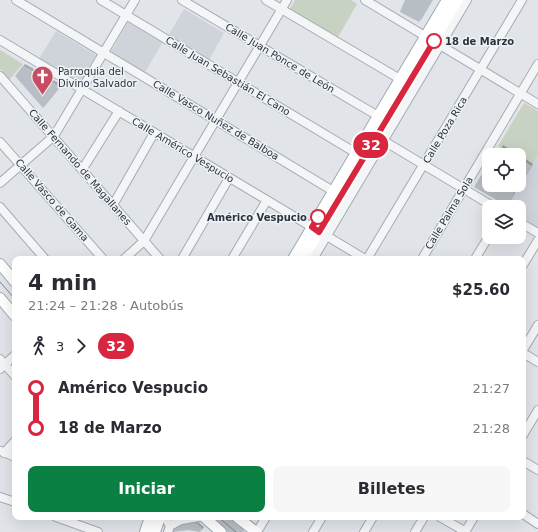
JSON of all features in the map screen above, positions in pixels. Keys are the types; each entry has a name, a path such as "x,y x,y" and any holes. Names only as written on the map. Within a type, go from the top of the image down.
{"main road":[{"path":"295,256 319,232 333,190 400,79 433,41 447,0"},
{"path":"305,256 458,0"},
{"path":"0,264 12,278"},
{"path":"0,298 12,312"},
{"path":"145,532 149,520"},
{"path":"155,532 159,520"},
{"path":"207,520 218,531"},
{"path":"241,520 256,532"}],"street":[{"name":"Calle Vasco Nuñez de Balboa","path":"16,0 333,190"},
{"name":"Calle Juan Sebastián El Cano","path":"101,0 356,153"},
{"path":"0,183 54,136 135,0"},
{"name":"Calle Juan Ponce de León","path":"182,0 378,116"},
{"path":"266,0 400,79"},
{"path":"127,256 144,241 287,0"},
{"path":"364,0 538,104"},
{"path":"314,256 319,232 384,141 433,41 467,0"},
{"name":"Calle Poza Rica","path":"368,256 522,0"},
{"name":"Calle Américo Vespucio","path":"0,40 361,256"},
{"name":"Calle Palma Sola","path":"424,256 538,64"},
{"name":"Calle Fernando de Magallanes","path":"0,76 157,256"},
{"path":"82,170 119,111"},
{"path":"113,205 154,133"},
{"path":"384,141 482,200"},
{"name":"Calle Vasco de Gama","path":"0,142 100,256"},
{"path":"184,256 229,178"},
{"path":"234,256 267,200"},
{"path":"0,208 42,256"},
{"path":"526,226 538,233"},
{"path":"526,260 538,240"},
{"path":"477,256 484,244"},
{"path":"526,347 538,325"},
{"path":"526,354 538,362"},
{"path":"12,357 1,364 12,373"},
{"path":"526,431 537,412"},
{"path":"2,452 12,444"},
{"path":"2,452 12,455"},
{"path":"526,463 538,470"},
{"path":"0,497 12,501"},
{"path":"526,516 538,524"},
{"path":"64,520 98,532"},
{"path":"169,529 181,520"},
{"path":"256,532 264,520"},
{"path":"313,532 320,520"},
{"path":"364,532 371,520"},
{"path":"415,532 422,520"},
{"path":"445,520 466,532 472,520"}],"shaded area":[{"path":"184,9 224,33 209,60 168,36"},
{"path":"128,22 163,42 145,72 111,52"},
{"path":"56,31 96,55 80,83 39,59"},
{"path":"538,154 538,227 526,220 526,200 511,200 516,192 526,192 526,175"}],"green space":[{"path":"295,0 351,0 357,4 338,37 290,9"},
{"path":"0,50 23,64 9,80 0,69"},
{"path":"524,103 538,111 538,154 531,166 526,163 526,148 501,148 498,146"}],"building":[{"path":"405,0 432,0 419,22 400,12"},
{"name":"Parroquia del Divino Salvador","path":"23,66 60,87 43,108 15,76"},
{"path":"526,163 531,166 526,174"},
{"path":"482,174 482,192 474,187"},
{"path":"483,192 512,192 513,195 510,200 497,200"},
{"path":"176,520 192,520 202,529 200,532 189,530 172,532"},
{"path":"214,520 231,520 245,532 228,532"}],"tram line":[{"path":"0,282 12,296"},
{"path":"222,520 236,532"}],"bus line":[{"name":"32","path":"318,217 312,227 319,232 434,41"}],"place":[{"name":"18 de Marzo","path":"434,41"},
{"name":"Parroquia del Divino Salvador","path":"42,96"},
{"name":"Américo Vespucio","path":"318,217"}]}
